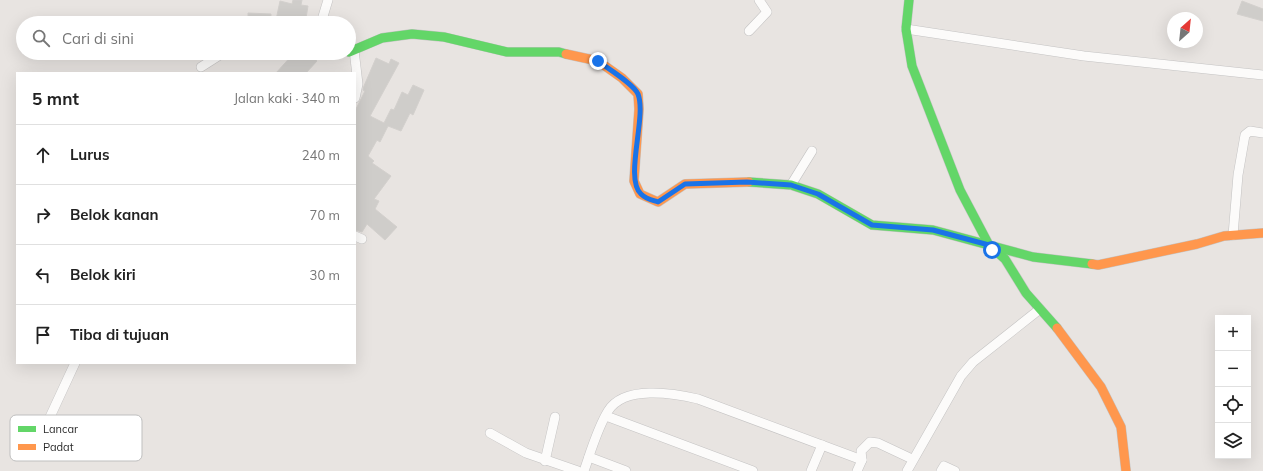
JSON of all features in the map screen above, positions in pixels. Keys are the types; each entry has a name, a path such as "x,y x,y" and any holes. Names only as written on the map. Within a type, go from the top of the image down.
{"street":[{"path":"323,16 328,0"},
{"path":"749,31 766,12 760,0"},
{"path":"909,0 906,29 912,66 960,190 991,248 1005,259 1026,293 1076,352 1101,387 1114,410 1121,427 1126,471"},
{"path":"906,29 1084,56 1263,75"},
{"path":"356,49 382,38 412,34 444,37 507,52 559,52 598,61 622,78 638,94 639,109 634,181 640,194 658,202 685,184 747,182 791,185 818,194 872,225 933,230 991,248 1098,265 1119,262 1233,235 1263,233"},
{"path":"201,67 212,60"},
{"path":"354,60 356,72"},
{"path":"356,73 358,84 356,93"},
{"path":"1233,235 1238,175 1245,135 1250,131 1263,133"},
{"path":"791,185 812,151"},
{"path":"907,471 912,459 972,362 1040,309"},
{"path":"51,415 75,364"},
{"path":"584,471 606,416 616,402 632,395 670,393 698,399 862,460"},
{"path":"606,416 753,471"},
{"path":"546,461 555,417"},
{"path":"490,433 526,453 578,471"},
{"path":"857,471 862,460 861,451 870,442 878,443 912,459"},
{"path":"811,471 822,445"},
{"path":"589,457 626,471"},
{"path":"942,471 944,466 955,471"}],"building":[{"path":"293,0 302,0 301,5 308,6 306,16 277,16 280,1 292,4"},
{"path":"1242,1 1263,9 1263,21 1237,14"},
{"path":"248,13 271,14 271,16 248,16"},
{"path":"376,58 389,64 391,59 399,63 370,116 384,123 391,109 394,110 402,92 408,95 413,85 424,90 413,115 410,113 401,131 388,126 380,142 377,140 368,156 374,161 372,163 391,176 374,199 379,201 375,209 397,227 385,240 367,224 362,232 356,230 356,109 365,91 363,90"},
{"path":"288,60 317,61 307,72 277,72"}],"traffic: fast":[{"path":"909,0 906,29 912,66 960,190 989,245 1005,259 1026,293 1057,328"},
{"path":"356,49 382,38 412,34 444,37 507,52 559,52 566,54"},
{"path":"749,182 791,185 818,194 872,225 933,230 1033,257 1092,264"}],"traffic: slow":[{"path":"566,54 598,61 622,78 638,94 639,109 634,181 640,194 658,202 685,184 749,182"},
{"path":"1092,264 1098,265 1197,244 1224,236 1263,233"},
{"path":"1057,328 1101,387 1121,427 1126,471"}],"route":[{"path":"598,61 622,78 638,94 639,109 634,181 640,194 649,199 658,202 685,184 747,182 791,185 818,194 872,225 933,230 989,245 992,250"}]}
